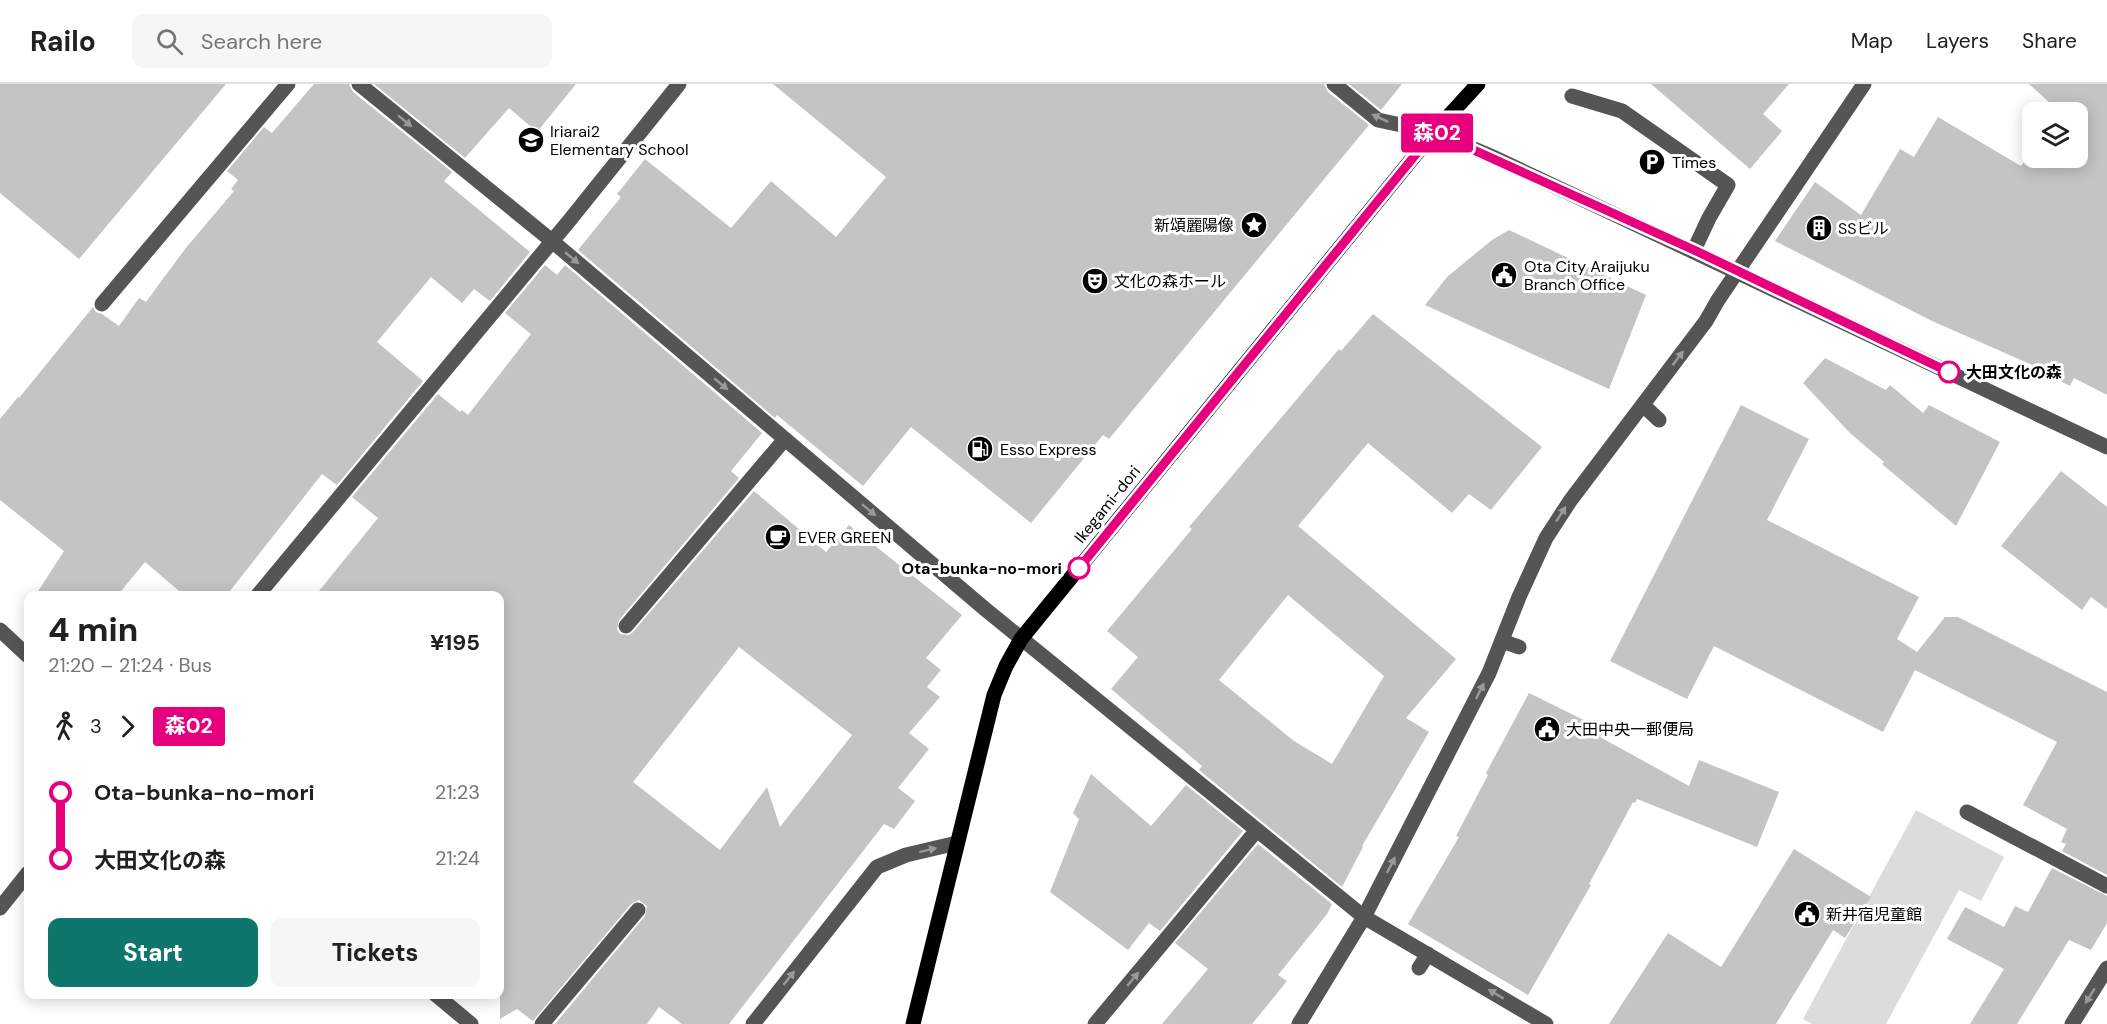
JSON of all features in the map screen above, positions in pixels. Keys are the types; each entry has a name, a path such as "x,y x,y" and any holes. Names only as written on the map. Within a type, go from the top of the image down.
{"main road":[{"name":"Ikegami-dori","path":"913,1024 994,695 1021,639 1434,132 1478,84"}],"street":[{"path":"102,304 288,84"},
{"path":"359,84 552,241 1021,639 1365,917 1546,1024"},
{"path":"261,591 552,241 679,84"},
{"path":"1334,84 1378,120 1434,132 1694,250 1738,273 2107,447"},
{"path":"1299,1024 1365,917 1489,673 1546,538 1570,501 1706,321 1864,84"},
{"path":"1572,96 1622,111 1728,185 1694,250"},
{"path":"1643,405 1659,420"},
{"path":"626,626 785,439"},
{"path":"0,630 24,652"},
{"path":"1502,641 1519,647"},
{"path":"1967,812 2107,886"},
{"path":"1095,1024 1257,830"},
{"path":"753,1024 877,867 906,855 957,843"},
{"path":"0,908 24,878"},
{"path":"542,1024 638,909"},
{"path":"1419,968 1428,954"},
{"path":"2072,1024 2107,968"},
{"path":"441,999 471,1024"}],"shaded area":[{"path":"1916,810 2004,857 1981,901 1959,890 1886,1024 1812,1024 1803,1019"}],"building":[{"path":"0,84 226,84 79,259 0,193"},
{"path":"314,84 349,84 353,92 452,172 444,181 530,252 490,301 474,289 462,303 431,277 377,342 423,381 337,485 322,474 230,591 179,591 145,562 121,591 38,591 64,551 0,500 0,419 93,307 96,312 119,326 139,298 146,302 185,249 234,191 231,189 238,180 227,171 264,127 272,133"},
{"path":"374,84 576,84 537,132 509,108 465,158"},
{"path":"773,84 1324,84 1328,92 1369,125 1109,439 1103,435 1031,523 911,427 863,486 777,415 775,418 578,250 621,197 617,194 645,159 731,228 771,181 836,237 886,177"},
{"path":"1349,84 1402,84 1381,110"},
{"path":"1651,84 1789,84 1763,114 1782,131 1750,169"},
{"path":"2029,84 2107,84 2107,395 2074,378 2070,386 2036,369 2037,367 1932,321 1775,241 1815,182 1861,215 1900,149 1914,157 1938,117 2022,165 2022,168 2088,168 2088,102 2049,102"},
{"path":"1509,230 1646,295 1609,389 1425,305 1447,277 1492,240"},
{"path":"545,265 557,275 565,265 762,433 731,471 739,478 619,620 617,629 620,634 629,635 633,632 754,491 826,552 849,525 962,615 926,658 941,670 927,687 940,697 909,733 929,749 898,788 915,801 894,829 884,824 729,1024 682,1024 659,1007 647,1024 555,1024 645,916 647,906 639,900 631,904 533,1021 517,1009 500,1019 500,999 504,999 504,591 319,591 378,518 352,497 438,394 460,412 462,410 468,415 531,334 505,313","holes":["739,647 852,735 780,827 767,787 720,850 633,782"]},
{"path":"1373,314 1542,447 1491,510 1469,494 1452,513 1368,443 1298,526 1456,659 1406,718 1429,732 1362,846 1342,887 1199,770 1202,766 1111,689 1138,657 1107,631 1192,529 1189,527 1339,349 1341,351","holes":["1288,595 1384,676 1332,764 1294,741 1219,680"]},
{"path":"1825,358 1886,390 1890,385 1923,413 1929,405 2000,442 1956,526 1882,464 1884,462 1850,433 1803,383"},
{"path":"1741,405 1809,439 1767,520 1919,597 1897,639 1917,652 1945,617 1958,617 2107,692 2107,875 2062,851 2066,844 2061,842 2067,829 2023,805 2057,742 1915,670 1883,732 1714,646 1687,699 1610,661"},
{"path":"2061,471 2107,507 2107,609 2091,597 2082,610 2001,546"},
{"path":"1529,693 1604,730 1600,737 1689,786 1699,760 1779,792 1757,847 1637,799 1635,803 1633,802 1589,884 1591,885 1528,995 1408,924 1459,837 1456,836 1488,775 1486,773"},
{"path":"1091,774 1151,826 1186,785 1243,831 1160,931 1149,923 1128,950 1050,892 1079,819 1073,813"},
{"path":"1258,844 1332,904 1327,914 1278,975 1287,981 1252,1024 1162,1024 1208,969 1175,943"},
{"path":"1794,849 1871,897 1845,938 1833,930 1776,1024 1609,1024 1668,933 1721,967"},
{"path":"2052,868 2107,896 2107,923 2091,950 2069,940 2017,1024 1970,1024 2004,969 1947,939 1965,907 2004,927 2015,906 2028,912"}],"bus line":[{"name":"森02","path":"1079,568 1434,132 1694,250 1949,372"}],"place":[{"name":"Iriarai2 Elementary School","path":"531,140"},
{"name":"Times","path":"1652,162"},
{"name":"新頌麗陽像","path":"1254,225"},
{"name":"SSビル","path":"1819,228"},
{"name":"Ota City Araijuku Branch Office","path":"1504,275"},
{"name":"文化の森ホール","path":"1095,281"},
{"name":"大田文化の森","path":"1949,372"},
{"name":"Esso Express","path":"980,449"},
{"name":"EVER GREEN","path":"778,537"},
{"name":"Ota-bunka-no-mori","path":"1079,568"},
{"name":"大田中央一郵便局","path":"1547,729"},
{"name":"新井宿児童館","path":"1807,914"}]}
